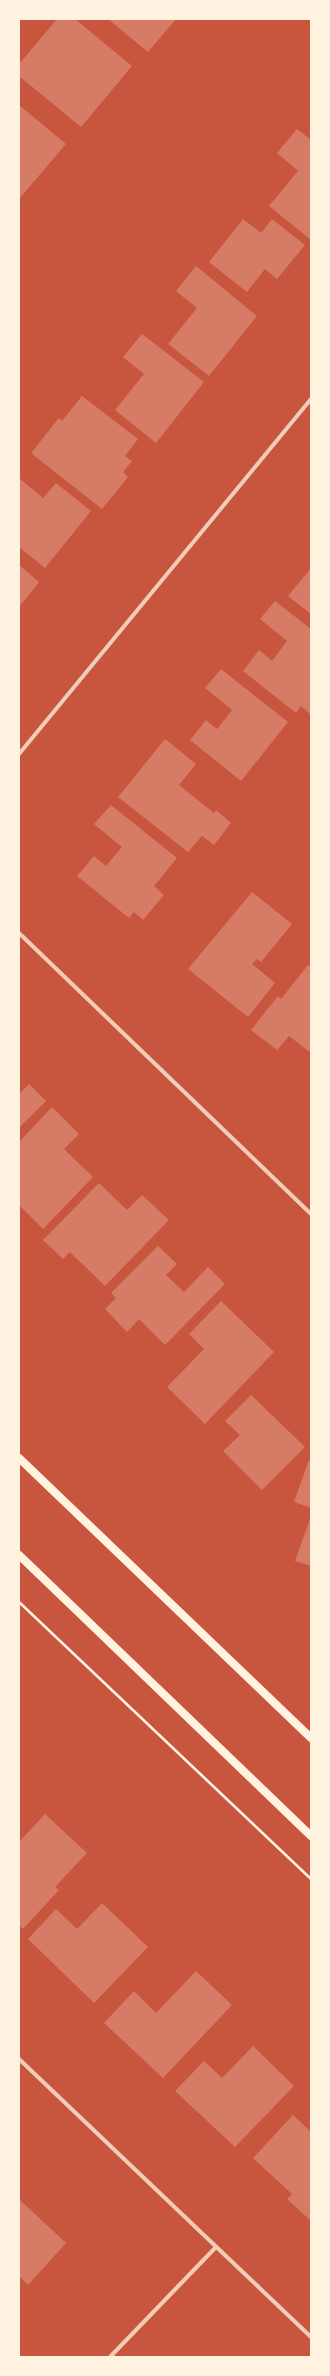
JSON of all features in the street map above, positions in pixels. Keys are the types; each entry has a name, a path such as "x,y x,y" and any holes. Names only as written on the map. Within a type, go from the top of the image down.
{"main road":[{"path":"19,1458 311,1738"},
{"path":"19,1555 311,1836"}],"street":[{"path":"19,754 311,399"},
{"path":"19,932 311,1214"},
{"path":"19,2059 311,2337"},
{"path":"110,2357 216,2247"}],"path":[{"path":"19,1602 311,1879"}],"building":[{"path":"57,19 75,19 132,66 81,127 19,76 19,64"},
{"path":"108,19 176,19 148,52"},
{"path":"19,105 66,144 19,199"},
{"path":"297,129 311,140 311,240 269,206 298,171 277,153"},
{"path":"243,219 261,233 272,219 305,245 277,279 265,269 247,292 209,262"},
{"path":"196,266 257,316 209,376 168,344 197,308 176,291"},
{"path":"142,334 204,382 156,443 115,410 144,374 123,357"},
{"path":"82,396 138,439 125,456 132,461 123,472 128,477 102,509 31,453 59,418 62,421"},
{"path":"19,478 43,498 56,483 91,511 45,568 19,547"},
{"path":"19,565 39,582 19,607"},
{"path":"311,568 311,614 288,596"},
{"path":"275,601 311,629 311,715 301,706 296,713 243,671 259,650 272,661 287,641 260,619"},
{"path":"221,669 288,722 241,781 190,740 206,720 217,729 232,710 205,688"},
{"path":"165,739 196,764 179,785 214,813 216,810 231,823 214,845 202,836 188,852 118,797"},
{"path":"111,805 177,858 154,886 164,895 143,920 134,912 129,918 77,876 94,856 106,866 122,847 94,824"},
{"path":"252,892 292,924 261,962 257,959 252,964 275,983 248,1017 188,969"},
{"path":"308,965 311,967 311,1053 289,1036 277,1050 251,1030 278,996 281,999"},
{"path":"29,1084 46,1101 19,1128 19,1094"},
{"path":"52,1107 79,1134 64,1149 93,1177 43,1229 19,1205 19,1142"},
{"path":"99,1183 127,1210 142,1195 169,1220 105,1286 70,1252 63,1259 43,1240"},
{"path":"158,1246 177,1264 166,1275 184,1292 208,1267 225,1284 165,1345 139,1319 127,1332 105,1309 116,1298 111,1293"},
{"path":"221,1301 274,1352 205,1424 167,1387 204,1349 189,1334"},
{"path":"251,1395 305,1447 262,1490 223,1451 240,1435 225,1421"},
{"path":"309,1460 311,1461 311,1508 294,1502"},
{"path":"311,1516 311,1566 295,1561"},
{"path":"45,1814 87,1853 55,1887 59,1890 23,1929 19,1925 19,1842"},
{"path":"102,1903 148,1947 94,2003 28,1939 56,1909 77,1929"},
{"path":"196,1971 232,2005 163,2078 104,2023 134,1991 156,2013"},
{"path":"253,2046 294,2086 235,2147 175,2091 204,2061 222,2078"},
{"path":"293,2115 311,2132 311,2221 287,2199 292,2194 253,2158"},
{"path":"19,2199 66,2243 28,2285 19,2276"}]}
